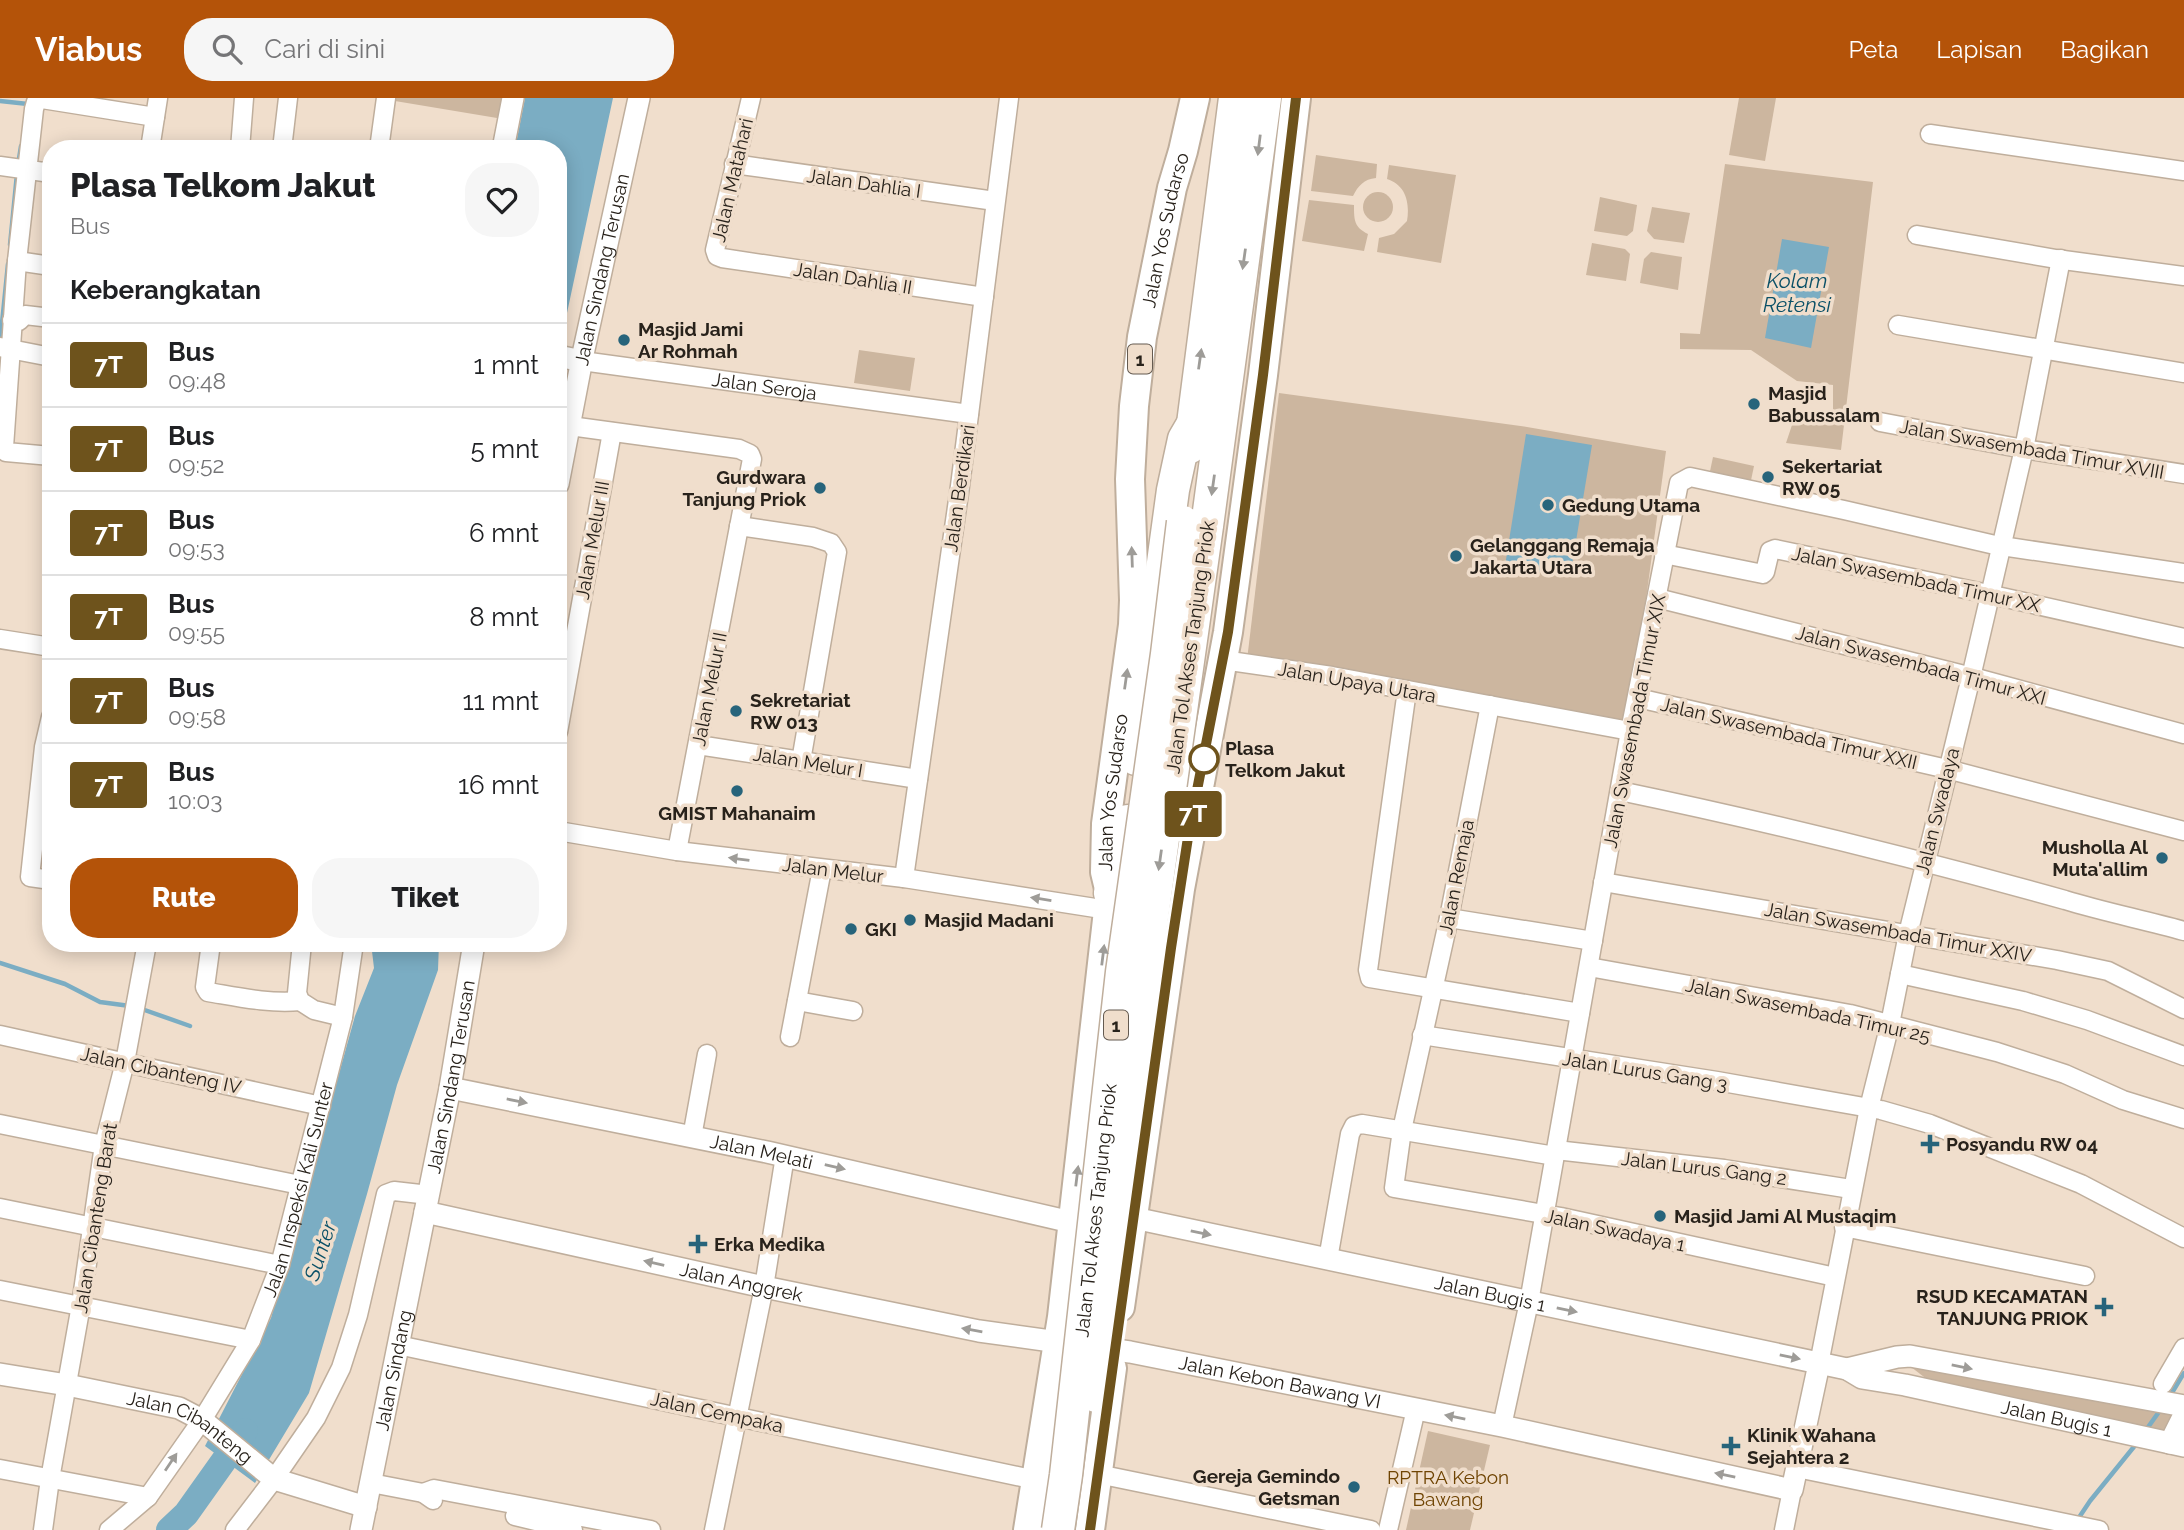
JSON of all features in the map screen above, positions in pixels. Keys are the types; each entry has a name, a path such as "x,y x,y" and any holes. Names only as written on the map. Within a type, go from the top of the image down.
{"highway":[{"name":"Jalan Yos Sudarso","path":"1028,1530 1058,1342 1109,901 1105,872 1106,824 1133,612 1130,479 1134,406 1142,337 1169,200 1195,98"},
{"name":"Jalan Tol Akses Tanjung Priok","path":"1077,1530 1103,1347 1142,988 1186,522 1191,427 1235,98"},
{"name":"Jalan Tol Akses Tanjung Priok","path":"1058,1530 1122,972 1186,522 1265,98"},
{"path":"1090,1530 1189,831 1223,660 1263,375 1296,98"},
{"path":"1109,901 1124,854 1143,710 1186,522"},
{"path":"1098,1001 1101,1009 1113,1022 1130,1028 1147,1025 1162,1015"},
{"path":"1091,1063 1110,1053 1121,1052 1140,1058 1154,1074"},
{"path":"1044,1424 1055,1410 1073,1408 1091,1415 1104,1433"}],"street":[{"path":"151,140 158,98"},
{"path":"241,140 244,98"},
{"path":"283,140 288,98"},
{"path":"380,140 386,98"},
{"path":"505,140 513,98"},
{"name":"Jalan Sindang Terusan","path":"567,440 570,426 569,358 639,98"},
{"name":"Jalan Matahari","path":"722,258 717,256 715,250 751,98"},
{"name":"Jalan Berdikari","path":"904,878 969,414 1008,98"},
{"path":"42,455 4,450 5,348 12,320 17,261 14,168 36,102 42,99 155,117"},
{"path":"1930,134 2184,171"},
{"name":"Jalan Dahlia I","path":"734,164 995,201"},
{"path":"14,168 42,172"},
{"path":"1917,235 2184,276"},
{"name":"Jalan Dahlia II","path":"722,258 984,297"},
{"name":"Jalan Swadaya","path":"1819,1364 1851,1189 1924,863 2024,449 2061,259"},
{"path":"17,261 42,265"},
{"path":"12,320 19,321 25,315 42,317"},
{"path":"1898,325 2184,373"},
{"path":"5,348 42,355"},
{"name":"Jalan Seroja","path":"569,358 969,414"},
{"name":"Jalan Swasembada Timur XVIII","path":"1880,422 2024,449 2184,474"},
{"name":"Jalan Melur II","path":"570,426 739,449 750,454 752,459 677,851"},
{"name":"Jalan Melur III","path":"567,682 612,432"},
{"name":"Jalan Swasembada Timur XIX","path":"1530,1302 1630,731 1677,486 1682,480 1690,477 2001,546 2184,573"},
{"path":"739,526 813,537 831,543 837,552 801,761"},
{"name":"Jalan Swasembada Timur XX","path":"1664,554 1763,574 1769,552 1775,549 2184,638"},
{"name":"Jalan Swasembada Timur XXI","path":"1657,598 2184,734"},
{"path":"0,639 42,646"},
{"name":"Jalan Upaya Utara","path":"1223,660 1332,676 1490,705"},
{"path":"1408,690 1368,970 1370,978 1580,1013"},
{"name":"Jalan Swasembada Timur XXII","path":"1637,698 1947,769 2184,831"},
{"path":"1490,705 1630,731"},
{"name":"Jalan Remaja","path":"1394,1188 1402,1130 1449,918 1490,705"},
{"name":"Jalan Melur I","path":"698,745 919,779"},
{"path":"42,766 30,877 42,879"},
{"path":"1620,791 1770,824 2184,931"},
{"name":"Jalan Melur","path":"567,833 677,851 1109,901"},
{"path":"790,1037 822,869"},
{"name":"Jalan Swasembada Timur XXIV","path":"1604,882 2108,971 2184,1009"},
{"path":"1449,918 1593,941"},
{"name":"Jalan Cibanteng Barat","path":"43,1530 81,1305 104,1145 125,1062 145,952"},
{"path":"210,952 205,987 208,992 246,999 300,1002 314,1010 343,1017"},
{"path":"300,1002 297,993 301,952"},
{"name":"Jalan Inspeksi Kali Sunter","path":"109,1530 148,1497 192,1432 205,1423 251,1340 280,1265 343,1017 353,952"},
{"name":"Jalan Sindang Terusan","path":"427,1203 450,1088 473,952"},
{"name":"Jalan Swasembada Timur 25","path":"1588,967 1850,1014 1890,1024 1997,1052 2065,1074 2123,1100 2184,1119"},
{"path":"1900,974 2023,1001 2087,1020 2184,1056"},
{"path":"797,1001 853,1011"},
{"name":"Jalan Cibanteng IV","path":"0,1035 321,1106"},
{"name":"Jalan Lurus Gang 3","path":"1422,1035 1730,1083 1869,1108 1930,1124 2081,1184 2184,1238"},
{"path":"692,1137 707,1054"},
{"name":"Jalan Melati","path":"450,1088 785,1156 1072,1222"},
{"path":"0,1124 300,1185"},
{"name":"Jalan Lurus Gang 2","path":"1328,1259 1350,1134 1354,1126 1362,1124 1556,1153 1724,1169 1851,1189"},
{"path":"714,1530 764,1287 785,1156"},
{"name":"Jalan Swadaya 1","path":"1394,1188 1561,1217 1835,1277"},
{"path":"234,1530 269,1475 316,1418 341,1368 358,1315 386,1194 394,1191 427,1203"},
{"name":"Jalan Anggrek","path":"427,1203 764,1287 979,1331 1058,1342"},
{"name":"Jalan Sindang","path":"360,1530 427,1203"},
{"path":"0,1208 280,1265"},
{"name":"Jalan Bugis 1","path":"1134,1218 1847,1370 1862,1378 2172,1443"},
{"path":"1844,1227 2085,1276"},
{"path":"0,1290 251,1340"},
{"path":"1502,1426 1530,1302"},
{"name":"Jalan Kebon Bawang VI","path":"1058,1342 1115,1349 1502,1426 1792,1490"},
{"name":"Jalan Cempaka","path":"398,1345 1036,1480"},
{"path":"2164,1384 2184,1348"},
{"name":"Jalan Bugis 1","path":"1847,1370 1897,1357 1917,1358 2146,1399 2182,1409"},
{"path":"1905,1385 1901,1377 1902,1366 1917,1358"},
{"path":"1784,1530 1819,1364"},
{"name":"Jalan Cibanteng","path":"0,1374 67,1385 186,1411 269,1475 366,1507"},
{"path":"1388,1530 1416,1409"},
{"path":"2172,1443 2182,1409"},
{"path":"1797,1468 2094,1529"},
{"path":"0,1469 148,1497"},
{"path":"1098,1474 1371,1530"},
{"path":"371,1483 423,1493 435,1501 573,1530"},
{"path":"423,1493 434,1489 652,1530"}],"green space":[{"path":"507,98 503,119 389,100"},
{"path":"1739,98 1776,98 1765,161 1729,155"},
{"path":"1316,155 1377,164 1376,178 1362,184 1353,196 1311,191"},
{"path":"1725,164 1873,182 1841,450 1786,443 1797,410 1833,413 1833,385 1797,381 1751,350 1680,349 1680,333 1700,334"},
{"path":"1389,165 1456,175 1441,263 1377,252 1379,238 1394,234 1407,221 1405,196 1399,186 1387,179"},
{"path":"1378,192 1389,196 1393,207 1389,218 1378,222 1367,218 1363,207 1367,196"},
{"path":"1600,197 1637,205 1633,231 1627,236 1594,231"},
{"path":"1309,200 1354,205 1356,222 1360,229 1368,234 1364,251 1302,241"},
{"path":"1652,207 1690,213 1684,243 1654,239 1647,231"},
{"path":"1592,243 1625,249 1630,254 1626,281 1586,275"},
{"path":"1651,252 1682,257 1678,290 1640,283 1644,259"},
{"path":"859,350 915,358 910,391 854,383"},
{"name":"Gelanggang Remaja Jakarta Utara","path":"1279,393 1527,427 1666,451 1629,725 1247,660"},
{"path":"1713,457 1754,466 1750,485 1709,476"},
{"path":"1911,1367 2184,1414 2184,1435 1928,1380"},
{"name":"RPTRA Kebon Bawang","path":"1428,1431 1490,1445 1470,1530 1406,1530"}],"water":[{"path":"525,98 613,98 567,313 567,140 517,140"},
{"name":"Kolam Retensi","path":"1782,239 1829,247 1811,348 1765,338"},
{"name":"Gedung Utama","path":"1526,434 1592,445 1570,577 1505,566"},
{"path":"372,952 439,952 438,970 397,1085 309,1393 255,1483 205,1446 271,1318 355,1016 374,968"}],"waterway":[{"path":"0,101 28,106"},
{"path":"18,165 21,146"},
{"path":"10,245 17,174"},
{"path":"0,343 8,264"},
{"path":"0,963 65,984 100,1002 130,1006"},
{"path":"139,1008 190,1026"},
{"path":"2170,1396 2184,1373"},
{"path":"2146,1430 2161,1409"},
{"name":"Sunter","path":"169,1530 186,1514 245,1431"},
{"path":"2076,1522 2137,1443"}],"bus line":[{"name":"7T","path":"1090,1530 1171,948 1189,831 1228,632 1263,375 1296,98"}],"place":[{"name":"Masjid Jami Ar Rohmah","path":"624,340"},
{"name":"Masjid Babussalam","path":"1754,404"},
{"name":"Sekertariat RW 05","path":"1768,477"},
{"name":"Gurdwara Tanjung Priok","path":"820,488"},
{"name":"Gedung Utama","path":"1548,505"},
{"name":"Gelanggang Remaja Jakarta Utara","path":"1456,556"},
{"name":"Sekretariat RW 013","path":"736,711"},
{"name":"Plasa Telkom Jakut","path":"1204,759"},
{"name":"GMIST Mahanaim","path":"737,791"},
{"name":"Musholla Al Muta'allim","path":"2162,858"},
{"name":"Masjid Madani","path":"910,920"},
{"name":"GKI","path":"851,929"},
{"name":"Posyandu RW 04","path":"1930,1144"},
{"name":"Masjid Jami Al Mustaqim","path":"1660,1216"},
{"name":"Erka Medika","path":"698,1244"},
{"name":"RSUD KECAMATAN TANJUNG PRIOK","path":"2104,1307"},
{"name":"Klinik Wahana Sejahtera 2","path":"1731,1446"},
{"name":"Gereja Gemindo Getsman","path":"1354,1487"}]}
